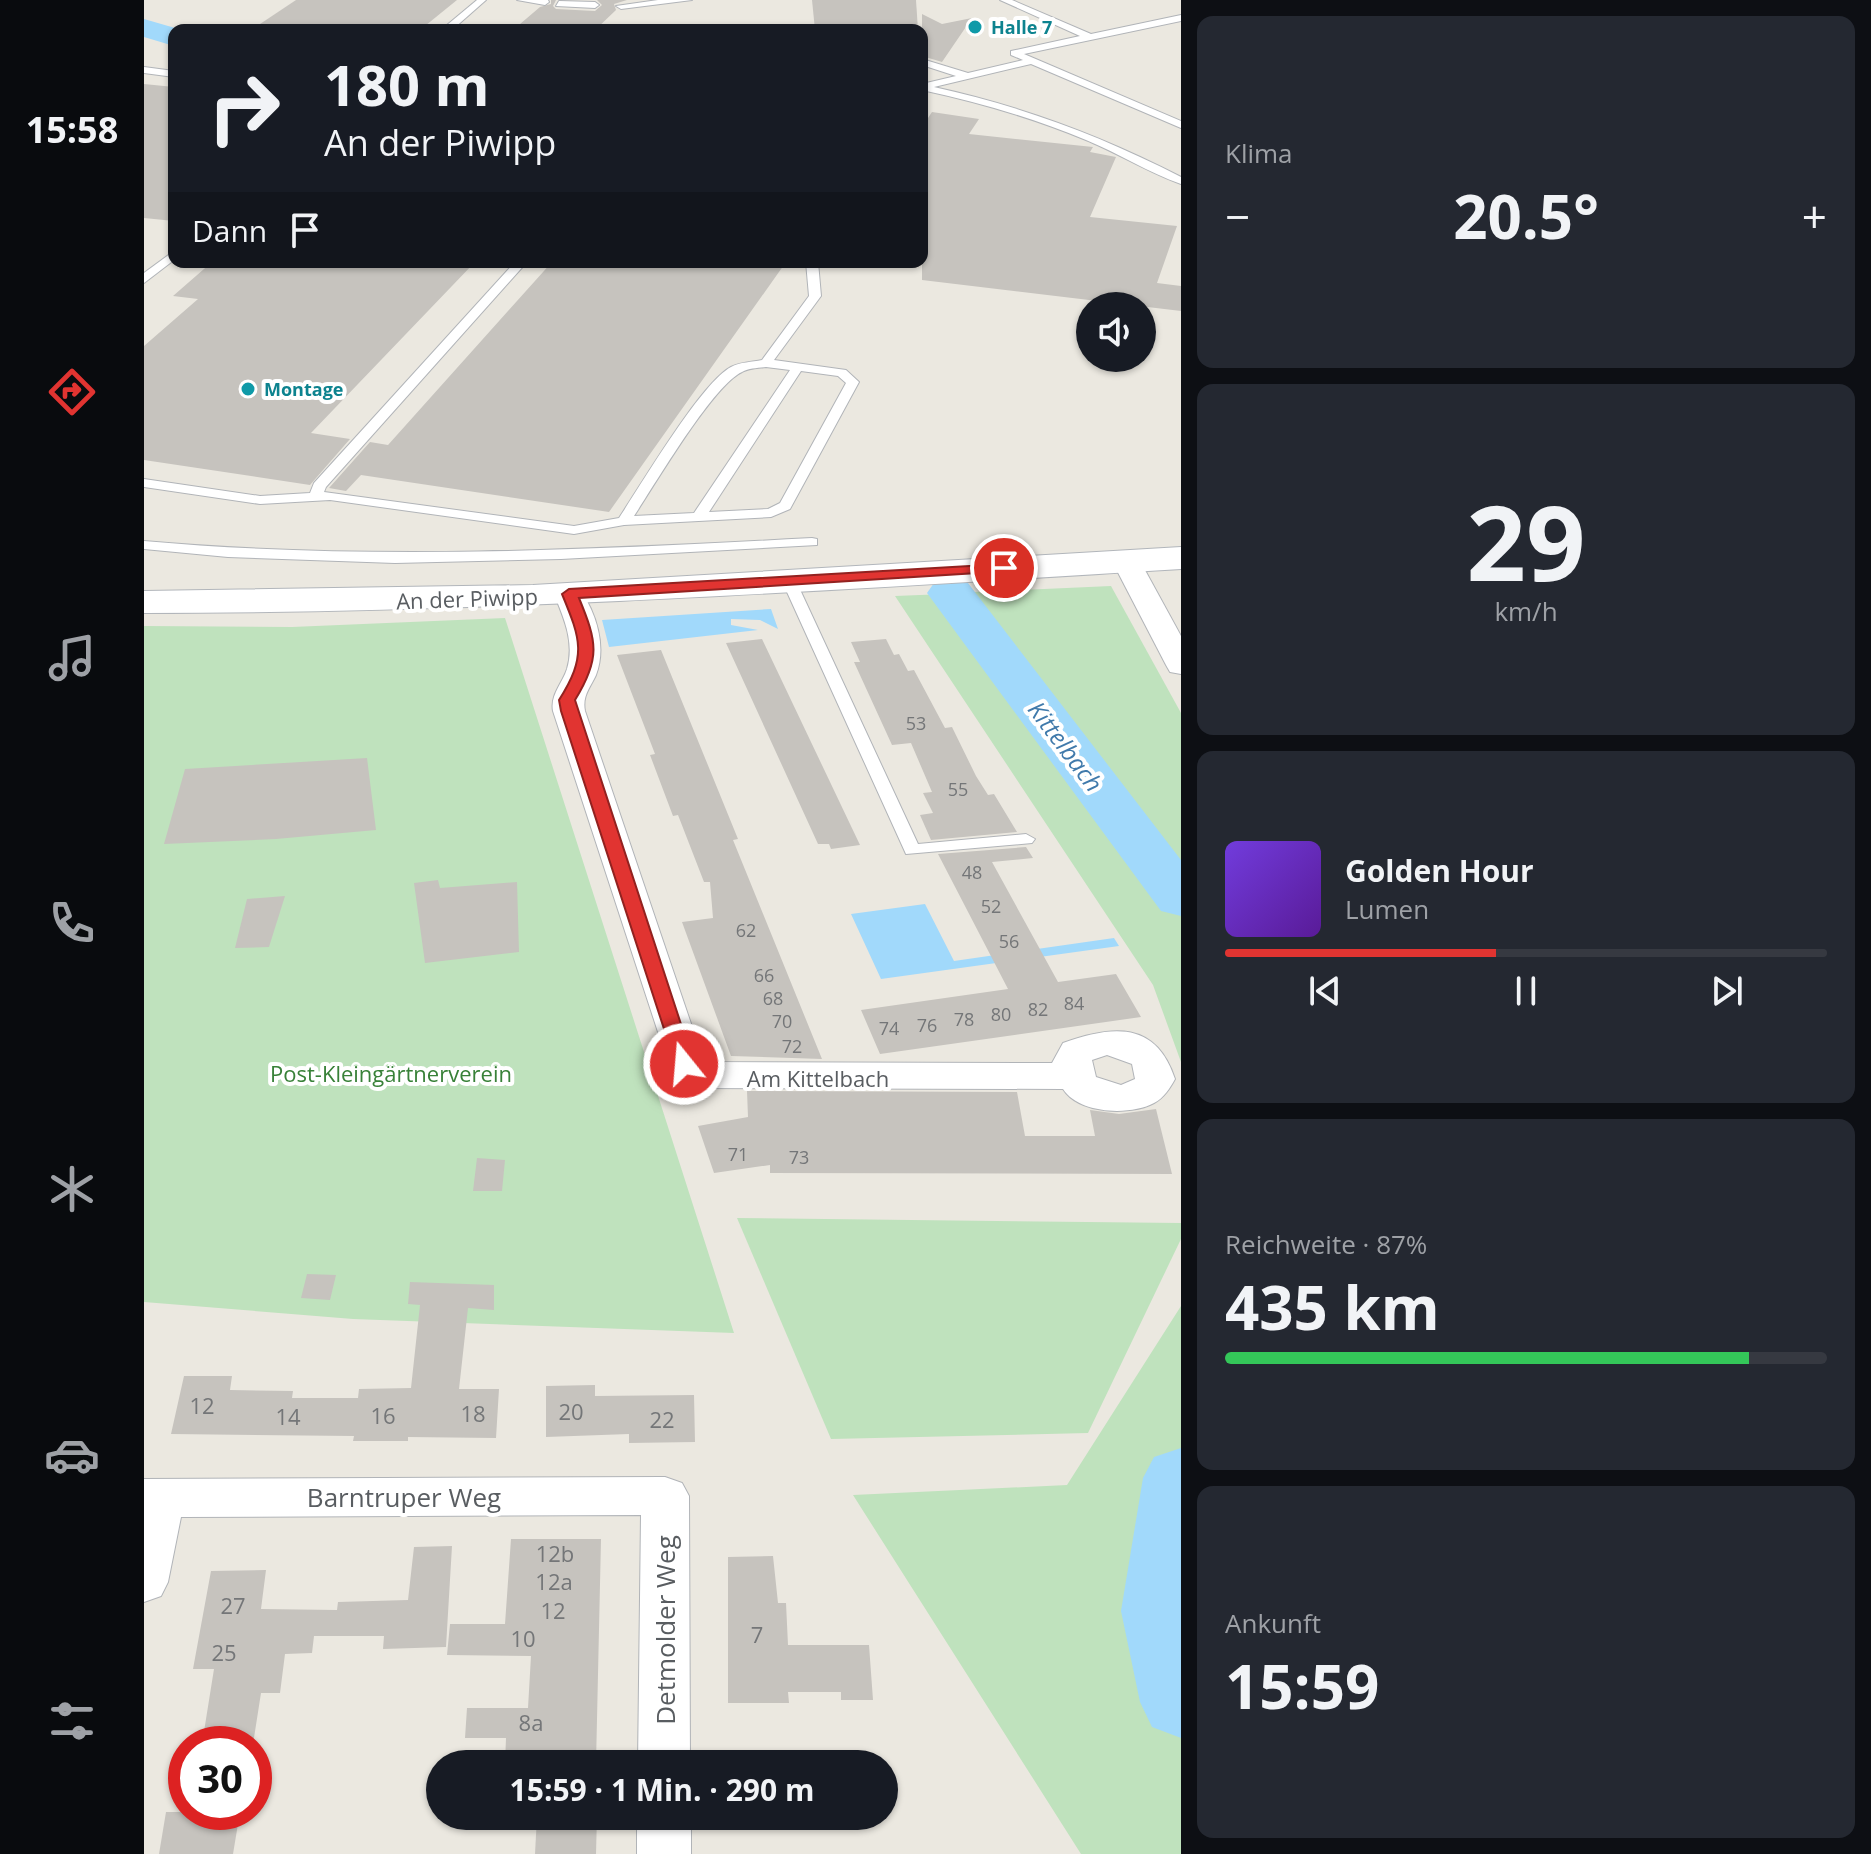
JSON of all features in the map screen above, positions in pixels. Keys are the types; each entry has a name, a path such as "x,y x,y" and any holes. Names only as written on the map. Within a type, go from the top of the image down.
{"street":[{"name":"An der Piwipp","path":"144,602 290,603 569,594 1181,558"},
{"path":"1126,561 1181,665"},
{"name":"Am Kittelbach","path":"569,594 588,638 583,674 567,700 569,711 689,1075 1073,1076"},
{"name":"Barntruper Weg","path":"153,1498 665,1496"},
{"name":"Detmolder Weg","path":"664,1750 665,1496"},
{"path":"144,1582 153,1498"},
{"path":"664,1830 664,1854"}],"lane":[{"path":"453,24 482,0"},
{"path":"521,0 545,2"},
{"path":"621,6 688,0"},
{"path":"1004,0 1090,37"},
{"path":"559,4 595,5"},
{"path":"1181,18 1014,53 1181,125"},
{"path":"928,86 1032,61"},
{"path":"928,64 967,76"},
{"path":"144,70 168,73"},
{"path":"928,88 1028,113 1091,135 1181,181"},
{"path":"144,279 168,259"},
{"path":"316,497 319,486 516,268"},
{"path":"766,363 815,296 813,268"},
{"path":"144,483 260,500 316,497 574,530 624,521 771,513 785,506 853,382 842,373 766,363 733,371 676,442 624,521"},
{"path":"698,518 797,368"},
{"path":"144,545 219,553 420,561 812,542"},
{"path":"789,581 912,850 1026,839"}],"green space":[{"path":"1111,586 1181,713 1181,869 973,592"},
{"path":"970,593 1181,878 1181,1062 1153,985 895,596"},
{"name":"Post-Kleingärtnerverein","path":"505,618 734,1333 353,1319 144,1302 144,626 292,627"},
{"path":"737,1218 1181,1223 1181,1239 1088,1433 831,1439"},
{"path":"1181,1306 1181,1854 1081,1854 853,1495 1067,1485"}],"water":[{"path":"771,609 778,629 760,620 731,619 731,625 758,630 609,647 602,620"},
{"path":"925,904 954,961 1114,938 1119,946 881,979 851,914"}],"building":[{"path":"296,0 457,0 427,24 260,24"},
{"path":"551,0 556,0 553,6 556,9 595,11 602,5 597,0 627,0 614,4 616,10 601,24 520,24 540,7 551,4"},
{"path":"812,0 916,0 918,24 814,24"},
{"path":"922,14 942,24 972,18 942,62 928,58 928,24 922,24"},
{"path":"144,84 168,86 168,220 144,218"},
{"path":"932,112 979,119 969,134 1093,147 1090,152 1116,157 1090,217 1177,226 1157,283 1181,286 1181,311 1156,308 1156,292 1076,292 1076,298 922,280 922,268 928,268 928,118"},
{"name":"Montage","path":"205,268 469,268 311,433 350,439 310,485 144,460 144,346 198,299 173,296"},
{"path":"547,268 782,268 609,512 361,475 346,491 329,488 370,442 388,445"},
{"path":"762,639 860,845 831,849 829,844 818,844 726,643"},
{"path":"886,639 894,655 899,654 908,671 914,670 945,728 952,727 976,776 988,795 994,794 1017,832 931,840 920,815 933,813 923,793 932,792 911,743 892,745 854,662 860,662 851,642"},
{"path":"661,650 738,839 733,840 822,1059 731,1056 682,922 713,918 710,882 704,882 678,815 673,816 650,755 655,754 617,655"},
{"path":"367,758 376,830 164,844 185,769"},
{"path":"1026,847 1033,858 992,862 1058,982 1116,974 1141,1017 880,1054 861,1010 1008,989 938,854"},
{"path":"438,880 440,888 517,882 519,952 425,963 414,883"},
{"path":"285,896 269,947 235,948 247,899"},
{"path":"747,1091 1017,1092 1025,1136 1095,1136 1090,1110 1119,1114 1156,1109 1172,1174 770,1173 770,1165 714,1173 698,1126 748,1117"},
{"path":"477,1158 505,1160 502,1191 473,1191"},
{"path":"307,1274 336,1275 330,1300 301,1298"},
{"path":"410,1282 494,1285 494,1310 468,1308 459,1389 499,1389 496,1438 408,1437 408,1441 353,1441 354,1436 171,1434 184,1376 232,1376 230,1390 293,1391 292,1398 358,1398 359,1389 411,1388 420,1305 408,1304"},
{"path":"595,1385 595,1396 694,1395 695,1442 629,1443 629,1434 546,1437 546,1386"},
{"path":"511,1539 601,1539 596,1750 506,1750 506,1738 465,1738 467,1708 528,1708 531,1656 447,1655 450,1624 505,1624"},
{"path":"452,1546 446,1647 383,1649 384,1636 314,1636 312,1653 285,1654 280,1693 261,1693 256,1726 205,1726 214,1669 193,1669 211,1571 266,1570 261,1609 337,1610 338,1602 408,1600 414,1547"},
{"path":"773,1556 778,1603 786,1603 788,1645 869,1645 873,1700 841,1700 841,1692 788,1692 789,1703 728,1703 728,1557"},
{"path":"166,1812 168,1830 237,1830 233,1854 159,1854"},
{"path":"536,1830 597,1830 596,1854 535,1854"}],"waterway":[{"name":"Kittelbach","path":"144,28 168,35"},
{"name":"Kittelbach","path":"951,593 1181,899"},
{"name":"Kittelbach","path":"1181,1478 1161,1611 1181,1702"}],"place":[{"name":"Halle 7","path":"975,27"},
{"name":"Montage","path":"248,389"}],"route":[{"path":"684,1064 628,884 569,711 567,700 583,674 588,638 569,594 1004,568"}]}
